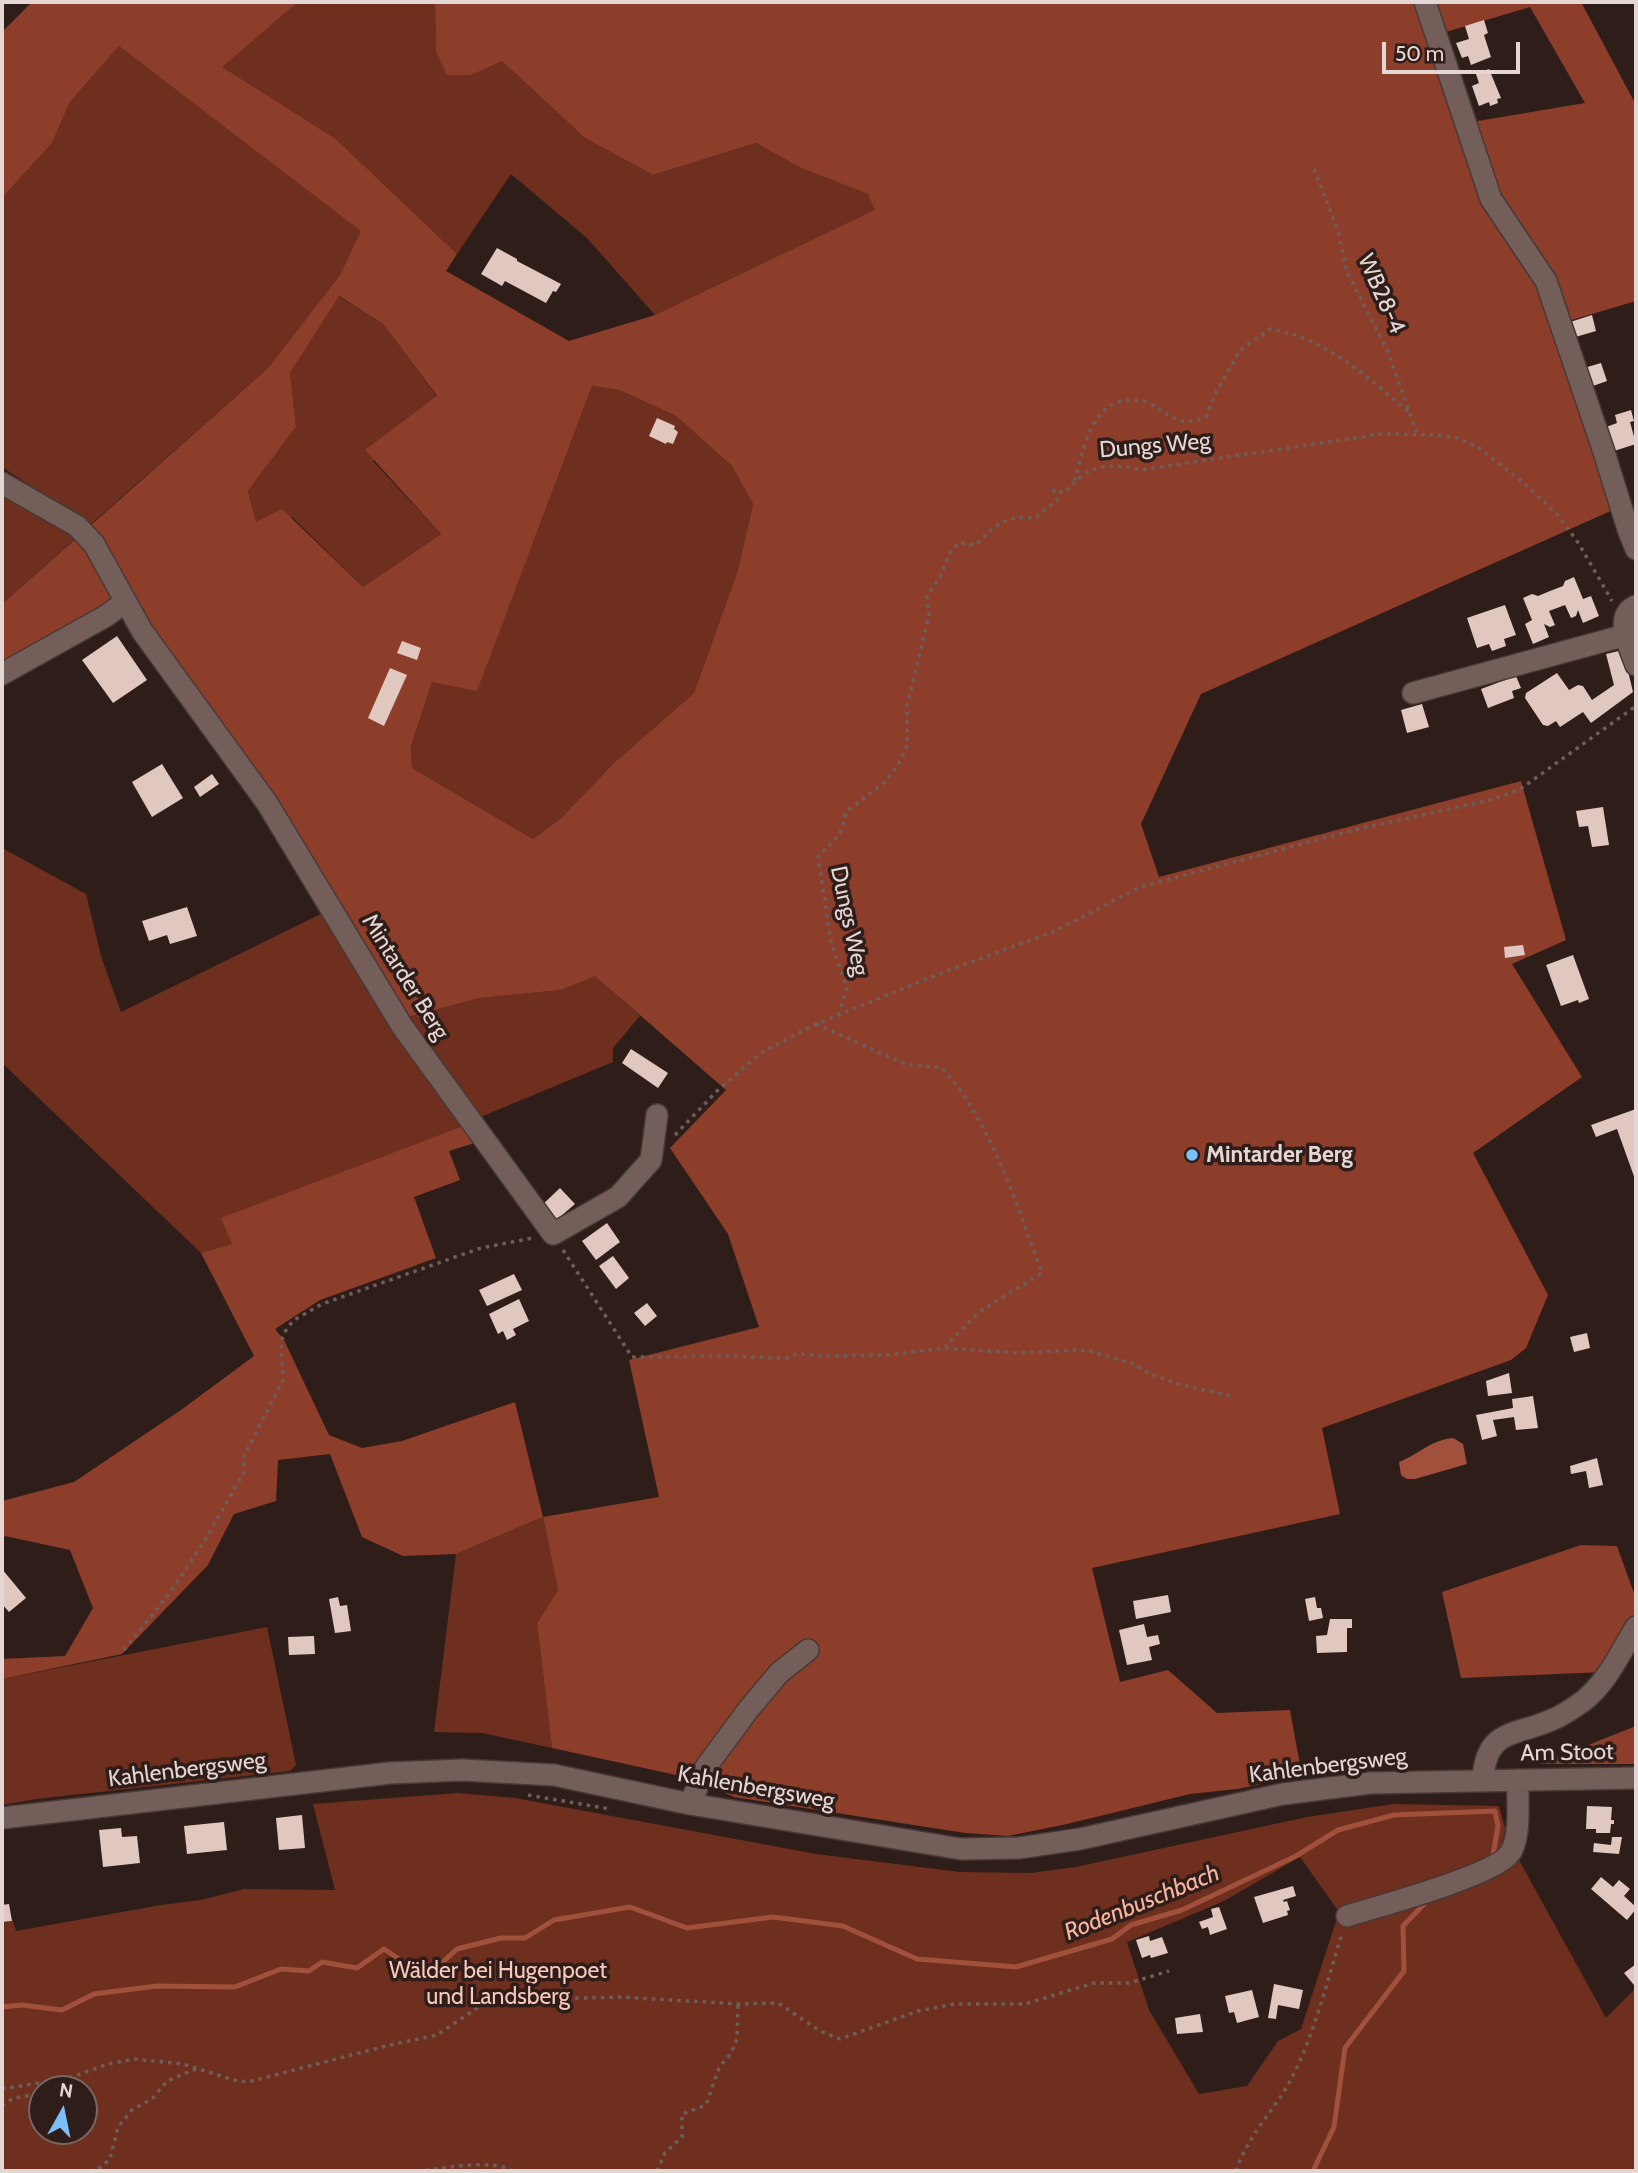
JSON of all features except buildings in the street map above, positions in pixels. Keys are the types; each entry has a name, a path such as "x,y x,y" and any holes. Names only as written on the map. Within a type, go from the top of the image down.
{"street":[{"path":"1425,2 1491,199 1546,281 1636,549"},
{"name":"Mintarder Berg","path":"2,483 77,526 94,544 142,631 267,803 402,1026 553,1234"},
{"path":"2,674 106,616 125,602"},
{"path":"1413,693 1629,621 1636,665"},
{"path":"553,1234 618,1198 650,1160 657,1115"},
{"path":"1347,1916 1488,1870 1512,1852 1516,1833 1500,1780 1484,1759 1500,1739 1513,1732 1548,1722 1584,1700 1604,1680 1636,1627"},
{"path":"690,1804 706,1767 748,1710 779,1673 808,1650"},
{"name":"Kahlenbergsweg","path":"2,1818 390,1773 462,1770 554,1775 690,1804 961,1849 1019,1848 1080,1839 1283,1794 1370,1783 1500,1780"},
{"name":"Am Stoot","path":"1500,1780 1636,1777"}],"path":[{"name":"WB28-4","path":"1314,169 1338,231 1348,272 1387,350 1417,433"},
{"path":"1075,481 1086,438 1103,410 1124,400 1145,401 1173,419 1193,422 1206,417 1214,396 1240,350 1270,329 1291,332 1327,349 1362,373 1410,413"},
{"name":"Dungs Weg","path":"838,1015 847,989 831,941 818,857 843,831 846,812 892,773 906,746 907,706 929,615 927,596 958,543 976,545 1001,521 1019,516 1035,518 1058,500 1054,490 1064,493 1087,470 1116,464 1141,470 1381,434 1417,433 1458,438 1479,448 1524,483 1558,515 1629,621"},
{"path":"650,1160 717,1091 761,1054 816,1024 1055,931 1140,887 1354,830 1490,800 1519,790 1636,706"},
{"path":"816,1024 905,1064 942,1068 962,1090 1013,1193 1042,1273 979,1312 944,1348"},
{"path":"124,1650 169,1594 235,1491 244,1472 243,1458 284,1380 281,1342 294,1320 322,1304 481,1248 553,1234 632,1357 787,1358 796,1354 888,1355 944,1348 1018,1353 1089,1351 1134,1364 1148,1373 1178,1384 1231,1396"},
{"path":"1236,2171 1258,2126 1288,2085 1304,2053 1347,1916"},
{"path":"77,2075 108,2064 134,2059 198,2067 234,2080 248,2082 437,2035 480,2006 544,1999 620,1997 738,2004 778,2003 820,2031 840,2039 918,2011 954,2004 1025,2004 1094,1983 1129,1983 1168,1971"},
{"path":"657,2171 665,2153 682,2137 682,2114 706,2105 719,2068 731,2053 737,2039 738,2004"},
{"path":"90,2171 101,2167 110,2159 118,2127 132,2110 153,2098 167,2081 198,2067"},
{"path":"2,2089 28,2085"},
{"path":"2,2106 11,2098 28,2095"},
{"path":"417,2171 486,2165 506,2167 513,2171"}],"green space":[{"path":"298,2 435,2 436,51 471,75 501,60 585,138 653,175 756,143 799,167 869,194 876,211 655,315 587,238 511,174 457,254 336,139 221,67"},
{"path":"119,46 362,230 340,275 268,368 90,525 2,467 2,198 52,143 70,102"},
{"path":"338,296 383,324 437,397 373,461 441,534 363,587 292,517 256,523 248,491 296,427 290,373"},
{"path":"592,386 619,390 676,416 732,466 753,504 738,570 694,693 615,762 560,819 533,839 412,768 411,748 432,681 477,690"},
{"path":"2,490 79,535 2,604"},
{"path":"2,848 86,894 101,956 121,1012 325,912 468,1124 222,1218 233,1244 201,1253 2,1063"},
{"path":"595,975 640,1016 613,1048 613,1062 478,1118 404,1018 480,998 561,990"},
{"path":"543,1517 558,1590 537,1623 552,1748 482,1733 434,1732 456,1554"},
{"path":"267,1627 296,1765 290,1771 2,1805 2,1679"},
{"name":"Wälder bei Hugenpoet und Landsberg","path":"457,1793 515,1798 816,1854 960,1872 1031,1873 1076,1867 1307,1817 1394,1804 1499,1806 1505,1828 1498,1872 1519,1860 1606,2018 1636,1988 1636,2171 2,2171 2,1923 13,1921 16,1931 201,1900 244,1889 335,1890 313,1804","holes":["1300,1857 1339,1912 1301,2029 1278,2041 1247,2086 1199,2094 1149,2010 1127,1942 1224,1901"]}],"shaded area":[{"path":"32,2 298,2 222,67 336,139 457,254 446,271 569,341 655,315 875,210 868,194 799,167 756,143 653,175 585,138 502,61 471,75 447,75 436,51 435,2 1581,2 1636,105 1636,301 1565,322 1615,509 1201,694 1141,824 1159,877 1521,781 1566,940 1512,964 1582,1077 1473,1153 1548,1295 1526,1348 1511,1360 1322,1428 1340,1514 1092,1568 1120,1682 1168,1670 1217,1713 1290,1710 1302,1776 1237,1789 1190,1794 1008,1836 965,1833 734,1797 690,1778 552,1748 537,1623 558,1590 543,1517 659,1497 629,1360 759,1327 728,1234 670,1148 726,1090 595,976 561,990 480,998 404,1018 127,594 2,671 2,604 268,368 340,275 361,231 119,46 70,102 52,143 2,198 2,32","holes":["1530,7 1585,103 1472,122 1429,37","339,296 383,324 437,396 365,450 441,534 363,587 282,509 256,522 248,491 296,427 290,373","592,386 619,390 676,416 732,466 753,504 738,570 694,693 615,762 560,819 533,839 412,768 411,747 432,682 477,691"]},
{"path":"468,1124 478,1142 449,1151 460,1180 414,1197 436,1258 320,1300 275,1329 284,1340 329,1435 362,1448 402,1441 515,1402 543,1517 456,1554 403,1556 362,1537 330,1454 278,1460 276,1501 234,1514 208,1565 122,1654 2,1679 2,1659 65,1656 93,1608 70,1550 5,1536 2,1538 2,1501 74,1482 181,1410 254,1356 201,1253 232,1244 221,1218"},
{"path":"1453,1438 1463,1444 1467,1464 1415,1479 1407,1479 1401,1475 1399,1462 1432,1444"},
{"path":"1581,1545 1617,1546 1636,1599 1636,1619 1604,1672 1461,1678 1442,1592"},
{"path":"1636,1726 1636,1764 1540,1764"}],"waterway":[{"name":"Rodenbuschbach","path":"2,2007 22,2005 62,2010 94,1994 157,1986 235,1987 281,1969 309,1971 322,1962 357,1968 384,1949 417,1971 430,1974 457,1949 501,1938 525,1938 554,1920 630,1907 687,1928 773,1917 843,1926 917,1959 1016,1967 1112,1939 1131,1925 1182,1910 1296,1856 1338,1830 1394,1815 1495,1811 1498,1826 1493,1855"},
{"path":"1313,2171 1334,2127 1345,2048 1404,1971 1403,1926 1429,1899"}],"place":[{"name":"Mintarder Berg","path":"1192,1155"}]}
